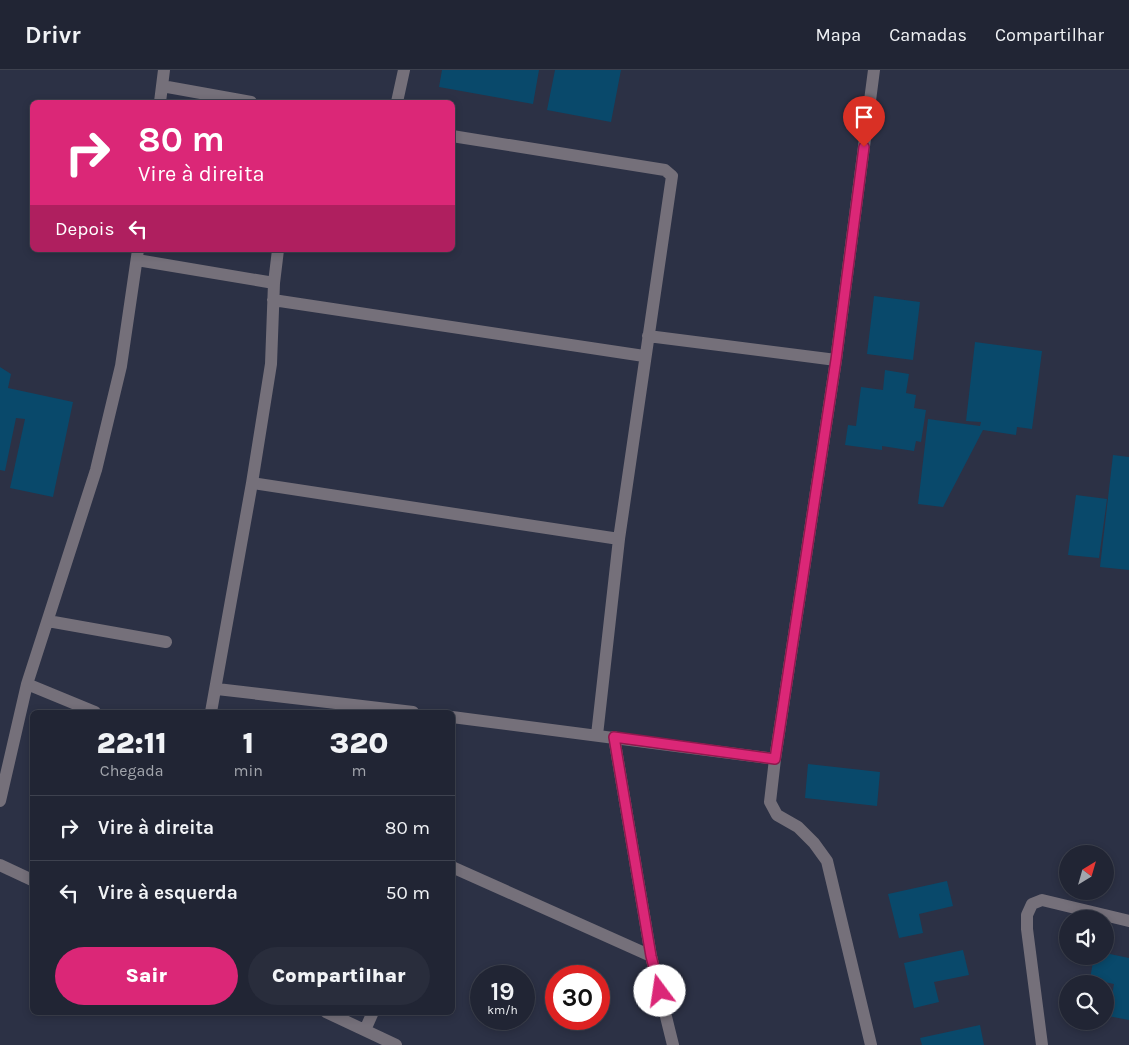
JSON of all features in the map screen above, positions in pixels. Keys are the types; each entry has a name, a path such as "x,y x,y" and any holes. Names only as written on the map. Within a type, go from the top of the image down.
{"street":[{"path":"160,100 164,70"},
{"path":"397,100 404,70"},
{"path":"870,1045 827,861 814,843 798,827 777,815 770,802 836,360 874,70"},
{"path":"162,86 240,100"},
{"path":"455,136 670,172 672,176 644,356 619,539 596,734"},
{"path":"212,710 217,689 252,483 270,364 274,283 278,252"},
{"path":"0,801 26,684 96,470 121,366 137,255 274,283"},
{"path":"273,300 644,356"},
{"path":"648,336 836,360"},
{"path":"252,483 619,539"},
{"path":"48,621 166,642"},
{"path":"26,684 90,710"},
{"path":"217,689 396,710"},
{"path":"455,717 596,734 775,759"},
{"path":"614,737 651,956 673,1045"},
{"path":"0,865 30,879"},
{"path":"455,868 651,956"},
{"path":"1042,1045 1027,929 1027,915 1032,904 1042,900 1129,921"},
{"path":"332,1015 396,1045"},
{"path":"365,1030 372,1015"}],"building":[{"path":"442,70 539,70 533,104 439,87"},
{"path":"555,70 621,70 611,122 547,110"},
{"path":"874,296 920,302 913,360 867,354"},
{"path":"975,342 1042,351 1032,429 1017,427 1016,435 983,430 943,507 918,504 928,419 980,426 981,422 966,421"},
{"path":"0,367 11,374 8,388 73,402 53,497 10,488 25,419 16,418 5,471 0,470"},
{"path":"885,370 909,374 906,393 916,395 914,408 926,410 921,442 916,441 914,451 882,446 882,450 845,445 848,425 856,426 861,387 883,390"},
{"path":"1113,455 1129,457 1129,570 1100,567"},
{"path":"1076,495 1107,499 1099,558 1068,555"},
{"path":"808,764 880,772 877,806 805,798"},
{"path":"947,881 953,906 919,914 923,933 899,938 888,894"},
{"path":"963,950 969,975 934,982 939,1002 914,1008 904,963"},
{"path":"1114,955 1129,958 1129,1020 1114,1017 1114,975 1091,975 1092,965 1114,965"},
{"path":"980,1025 984,1045 922,1045 920,1038"}],"route":[{"path":"660,991 651,956 614,737 775,759 836,360 864,147"}]}
